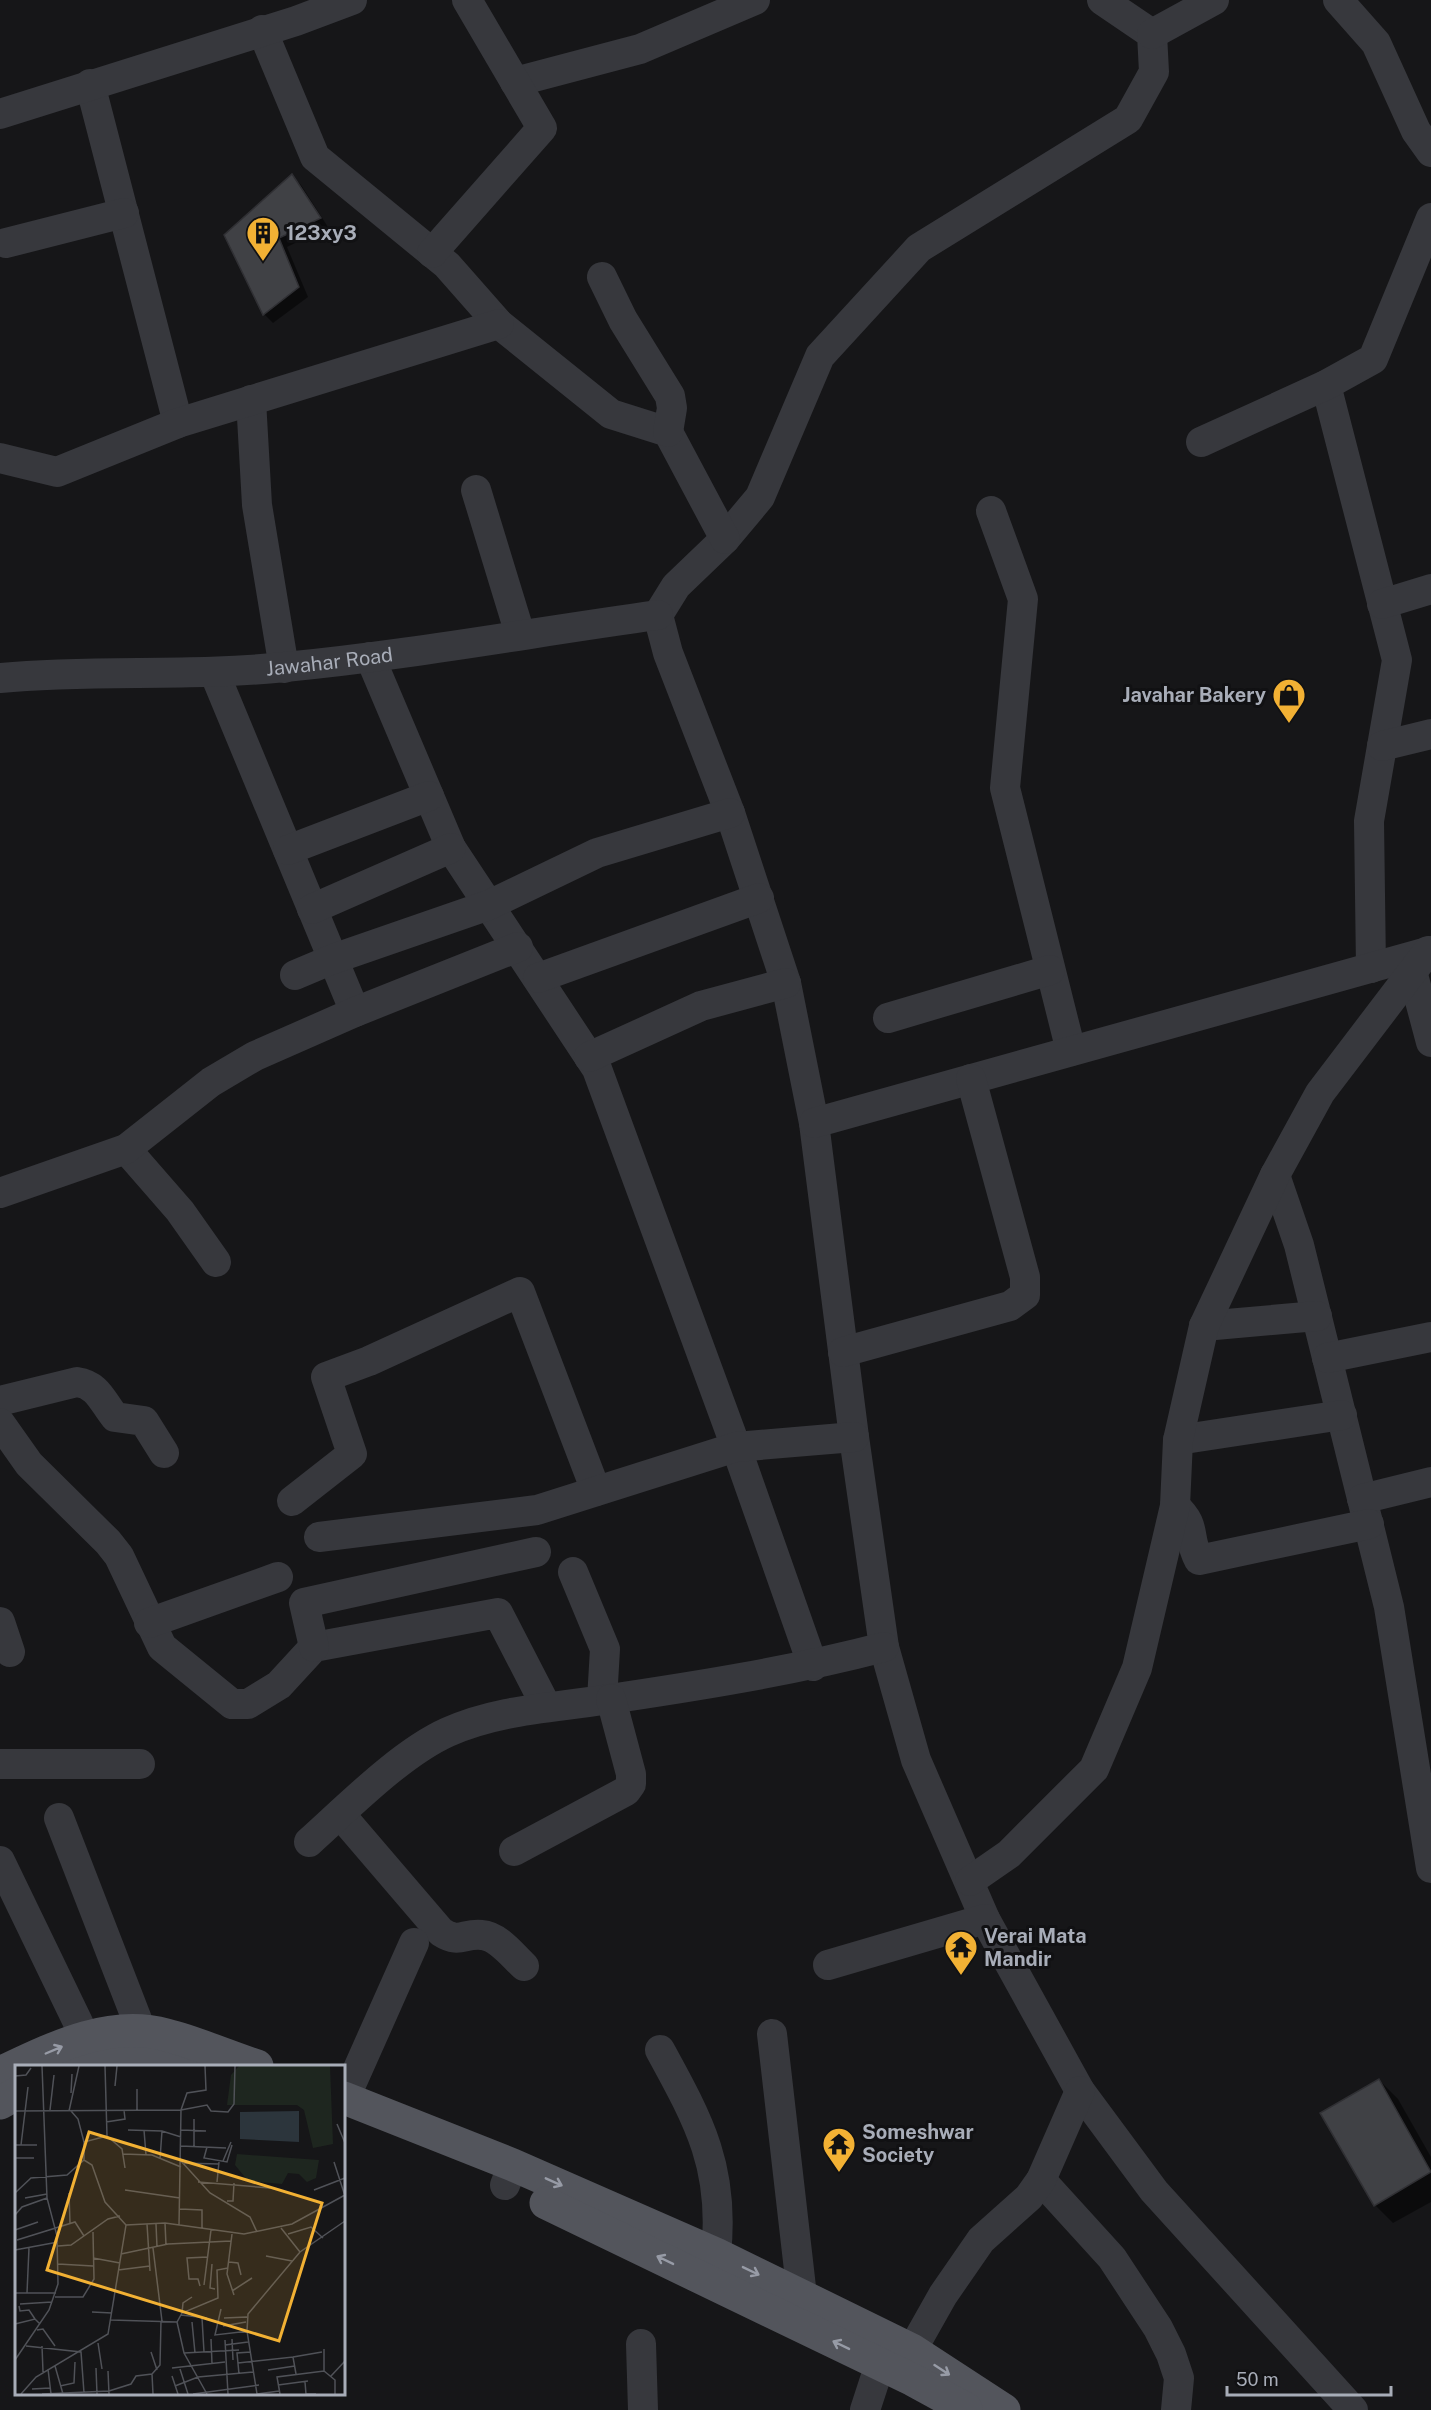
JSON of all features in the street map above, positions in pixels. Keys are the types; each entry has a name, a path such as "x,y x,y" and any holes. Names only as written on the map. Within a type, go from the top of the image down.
{"main road":[{"path":"38,2065 85,2037 115,2031 141,2030 165,2034 251,2065"},
{"path":"77,2065 100,2058 126,2055 156,2058 183,2065"},
{"path":"345,2104 509,2175 716,2254 912,2350 966,2401"},
{"path":"509,2175 880,2364 966,2401 1004,2410"}],"street":[{"path":"0,114 262,30 292,10 352,0"},
{"path":"432,253 542,128 467,0"},
{"path":"515,82 640,49 755,0"},
{"path":"1102,0 1152,34"},
{"path":"1152,34 1214,0"},
{"path":"1338,0 1376,43 1416,131 1431,152"},
{"path":"262,30 315,157 447,265 499,324 611,414 668,432"},
{"path":"1152,34 1154,72 1128,119 919,248 820,356 760,497 725,539 676,586 657,615 668,653 730,813 786,983 814,1123 854,1437 884,1647 916,1760 985,1919 1080,2091 1154,2192 1353,2410"},
{"path":"90,84 178,423"},
{"path":"6,243 124,213"},
{"path":"1201,442 1326,385 1373,359 1431,218"},
{"path":"602,278 623,320 668,391 672,408 668,432 725,539"},
{"path":"0,458 57,472 178,423 499,324"},
{"path":"1326,385 1397,660 1370,821 1371,968"},
{"path":"251,400 257,505 284,668"},
{"path":"476,490 520,634"},
{"path":"991,511 1023,599 1005,788 1071,1051"},
{"path":"1382,604 1431,589"},
{"name":"Jawahar Road","path":"0,678 39,674 214,672 284,668 657,615"},
{"path":"370,657 451,848 518,947 589,1057 601,1080 736,1447 813,1666"},
{"path":"214,672 355,1012"},
{"path":"1382,746 1431,734"},
{"path":"288,850 429,796"},
{"path":"295,975 333,959 489,904 597,853 730,813"},
{"path":"312,909 451,848"},
{"path":"538,978 759,898"},
{"path":"0,1193 126,1149 210,1082 255,1056 355,1012 518,947"},
{"path":"814,1123 1371,968 1424,958"},
{"path":"1424,958 1431,1042"},
{"path":"970,1881 1009,1854 1094,1770 1137,1668 1175,1506 1178,1440 1204,1326 1275,1175 1320,1093 1424,958"},
{"path":"888,1018 1050,970"},
{"path":"589,1057 701,1006 786,983"},
{"path":"843,1352 1010,1306 1024,1295 1025,1277 971,1079"},
{"path":"126,1149 180,1211 216,1262"},
{"path":"1275,1175 1299,1245 1389,1607 1431,1868"},
{"path":"292,1502 352,1454 326,1377 369,1361 520,1292 596,1491"},
{"path":"1204,1326 1317,1316"},
{"path":"1327,1358 1431,1337"},
{"path":"0,1401 77,1382 88,1383 97,1390 114,1417 144,1421 164,1453"},
{"path":"1178,1440 1341,1415"},
{"path":"0,1423 29,1464 108,1542 119,1556 162,1647 232,1704 248,1704 279,1685 314,1647 498,1612 546,1706"},
{"path":"319,1537 537,1510 736,1447 854,1437"},
{"path":"1175,1506 1189,1518 1194,1552 1199,1560 1365,1511 1431,1482"},
{"path":"314,1647 304,1603 536,1552"},
{"path":"514,1851 626,1791 631,1784 631,1774 606,1699 605,1648 573,1572"},
{"path":"149,1623 278,1577"},
{"path":"0,1622 10,1653"},
{"path":"309,1842 411,1754 446,1733 484,1718 546,1706 606,1699 813,1666 884,1647"},
{"path":"0,1764 140,1764"},
{"path":"340,1814 441,1932 452,1938 484,1935 493,1938 524,1966"},
{"path":"59,1818 141,2030"},
{"path":"0,1861 85,2037"},
{"path":"828,1965 985,1919"},
{"path":"345,2102 414,1943"},
{"path":"772,2034 802,2296"},
{"path":"660,2050 685,2095 711,2163 720,2216 716,2254"},
{"path":"912,2350 943,2295 981,2240 1029,2198 1041,2180 1080,2091"},
{"path":"1041,2180 1112,2258 1158,2328 1171,2354 1179,2378 1176,2410"},
{"path":"641,2344 643,2410"},
{"path":"865,2410 880,2364"}],"building":[{"name":"123xy3","path":"292,174 321,218 279,238 299,287 263,315 224,235"},
{"path":"1379,2079 1431,2172 1374,2206 1320,2113"}],"place":[{"name":"123xy3","path":"263,262"},
{"name":"Javahar Bakery","path":"1289,724"},
{"name":"Verai Mata Mandir","path":"961,1976"},
{"name":"Someshwar Society","path":"839,2173"}]}
